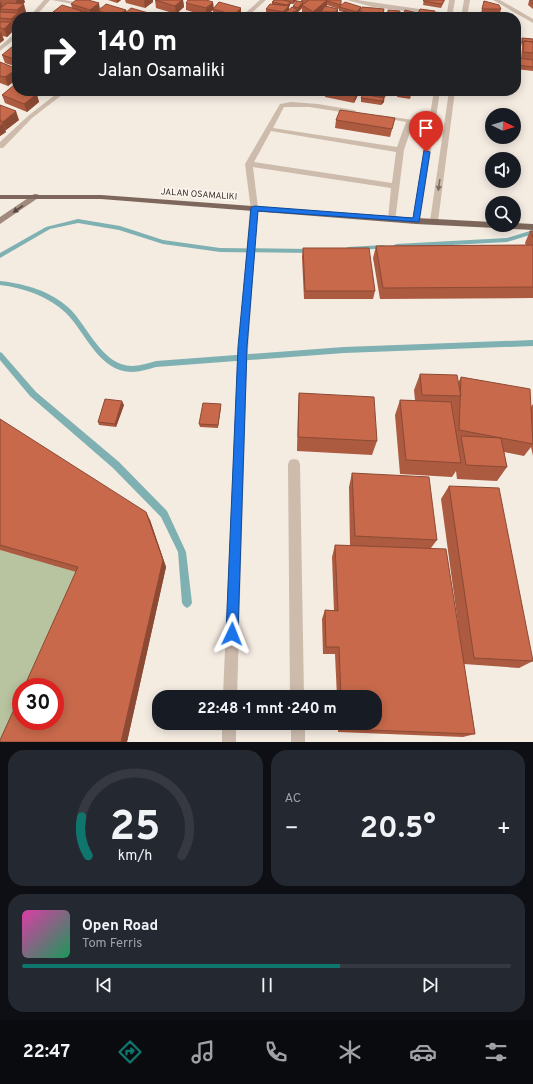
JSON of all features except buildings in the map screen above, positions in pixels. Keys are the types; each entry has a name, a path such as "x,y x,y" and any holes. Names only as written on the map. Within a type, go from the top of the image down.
{"main road":[{"name":"JALAN OSAMALIKI","path":"0,197 101,197 416,221 485,225"},
{"path":"521,226 533,227"}],"street":[{"path":"36,12 47,0"},
{"path":"54,0 122,12"},
{"path":"250,12 263,0"},
{"path":"350,0 422,12"},
{"path":"450,12 452,0"},
{"path":"465,12 467,0"},
{"path":"496,0 517,12"},
{"path":"521,14 533,21"},
{"path":"0,50 12,40"},
{"path":"0,146 30,117 57,96"},
{"path":"416,221 436,96"},
{"path":"434,221 451,96"},
{"path":"230,690 242,364 254,208 249,164 282,105 308,104 431,124"},
{"path":"392,218 394,186 400,150 410,121"},
{"path":"268,129 400,150"},
{"path":"249,164 394,186"},
{"path":"0,221 37,196"},
{"path":"294,464 297,690"},
{"path":"229,730 229,742"},
{"path":"298,730 298,742"}],"green space":[{"path":"0,550 84,574 38,678 12,678 12,728 0,742"}],"waterway":[{"path":"0,256 48,228 78,221 120,228 163,242 220,250 312,251"},
{"path":"396,246 507,240 533,232"},
{"path":"348,249 384,247"},
{"path":"0,283 28,288 54,300 69,312 76,320 101,354 118,366 129,369 156,364 344,350 533,343"},
{"path":"0,355 33,394 116,465 164,514 182,552 187,603"}],"route":[{"path":"232,634 243,347 254,208 416,221 426,152"}]}
